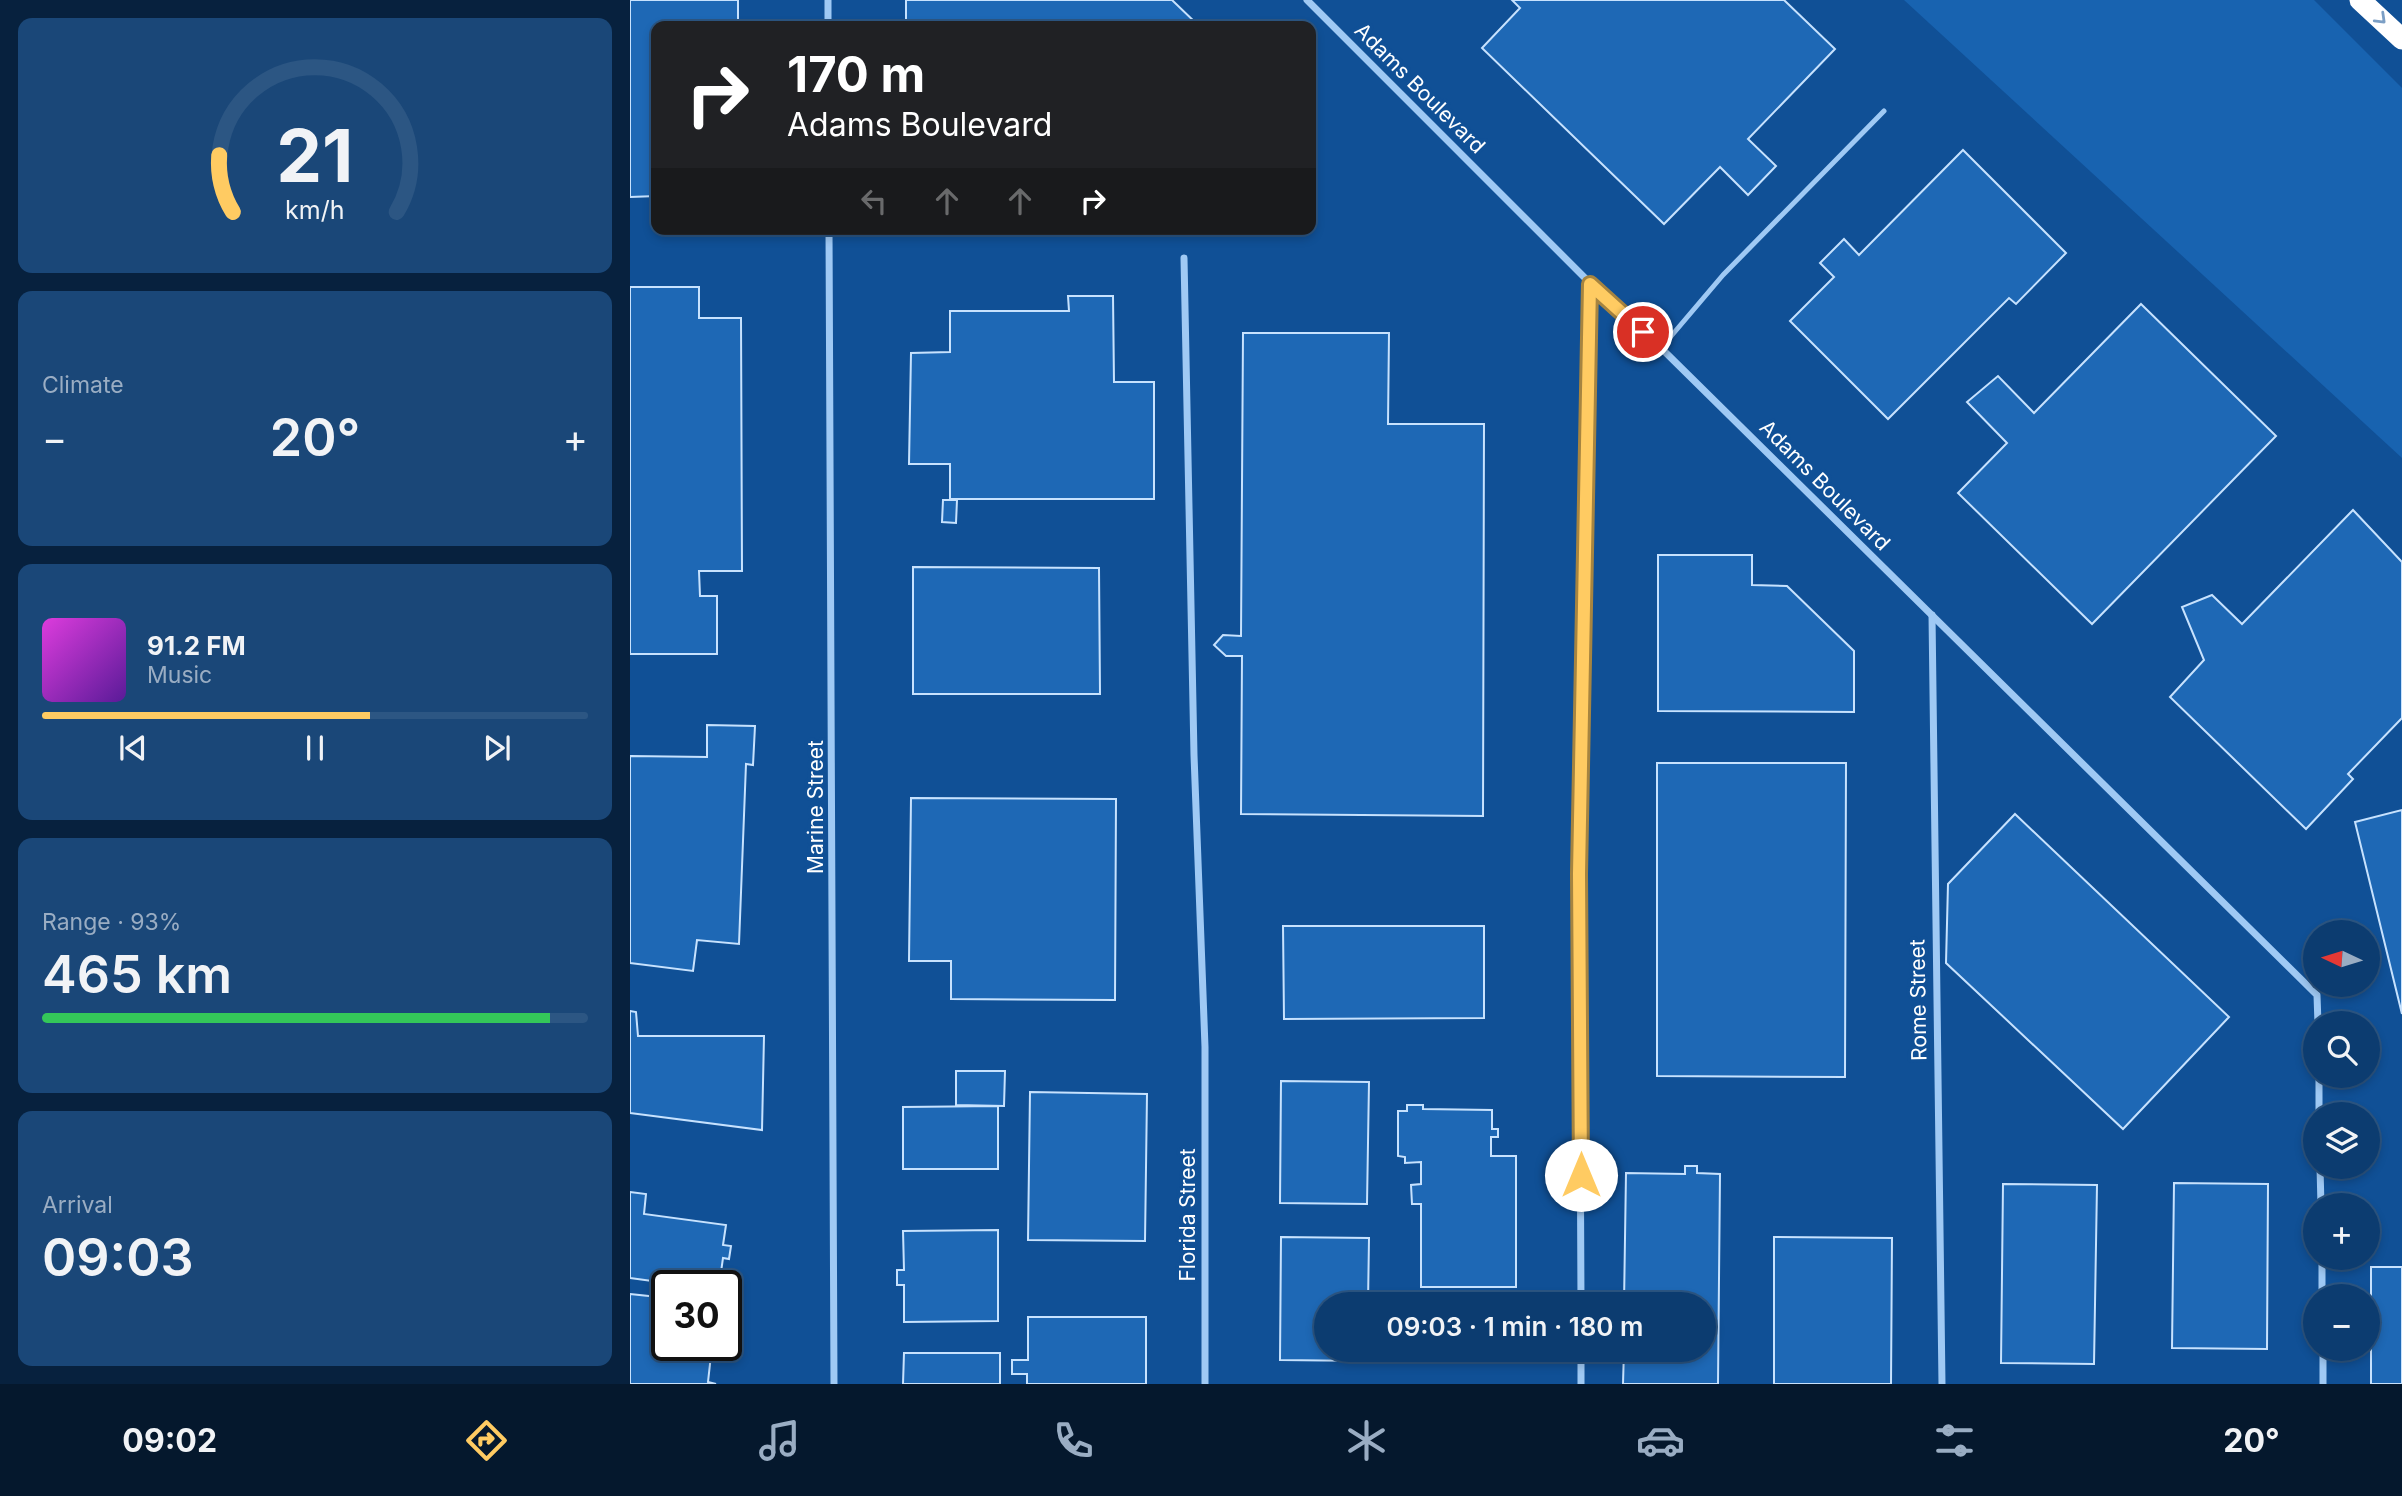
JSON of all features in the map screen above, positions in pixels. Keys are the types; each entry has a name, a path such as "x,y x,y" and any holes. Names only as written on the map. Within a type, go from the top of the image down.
{"highway":[{"path":"2360,0 2402,39"}],"street":[{"path":"828,0 828,21"},
{"name":"Adams Boulevard","path":"1307,0 1590,284 1661,348 2318,995 2318,1011"},
{"name":"Marine Street","path":"829,235 834,1384"},
{"name":"Florida Street","path":"1184,258 1194,755 1205,1047 1205,1384"},
{"path":"1581,1292 1579,874 1590,284"},
{"name":"Rome Street","path":"1932,615 1942,1384"},
{"path":"2323,1361 2323,1384"},
{"path":"1581,1362 1581,1384"}],"lane":[{"path":"1661,348 1723,275 1884,111"}],"shaded area":[{"path":"1904,0 2314,0 2402,88 2402,458"}],"building":[{"path":"630,0 738,0 738,21 651,21 651,196 630,197"},
{"path":"906,0 1172,0 1194,21 906,21"},
{"path":"1512,0 1784,0 1835,49 1748,139 1776,166 1748,195 1720,167 1664,224 1482,48 1520,8"},
{"path":"1963,150 2066,253 2016,304 2009,298 1888,419 1790,321 1834,277 1820,263 1844,239 1859,255"},
{"path":"630,287 699,287 699,318 741,318 742,571 699,571 700,596 717,596 717,654 630,654"},
{"path":"1068,296 1113,296 1114,382 1154,382 1154,499 950,499 950,464 909,464 911,353 950,352 950,311 1069,311"},
{"path":"2141,304 2276,436 2092,624 1958,493 2007,443 1967,402 1998,376 2034,413"},
{"path":"1243,333 1389,333 1388,424 1484,424 1483,816 1241,814 1242,656 1226,656 1214,645 1223,635 1241,636"},
{"path":"943,500 957,500 956,523 942,522"},
{"path":"2353,510 2402,562 2402,718 2348,774 2353,779 2306,829 2170,697 2204,660 2182,607 2212,595 2242,624"},
{"path":"1658,555 1752,555 1752,585 1787,586 1854,651 1854,712 1658,711"},
{"path":"913,567 1099,568 1100,694 913,694"},
{"path":"707,725 755,726 753,765 746,764 739,944 697,940 693,971 630,963 630,756 707,757"},
{"path":"1657,763 1846,763 1845,1077 1657,1076"},
{"path":"911,798 1116,799 1115,1000 951,999 951,961 909,961"},
{"path":"2402,810 2402,1014 2380,920 2355,822"},
{"path":"2015,814 2229,1017 2123,1129 1946,963 1948,884"},
{"path":"1283,926 1484,926 1484,1018 1284,1019"},
{"path":"630,1011 636,1012 638,1036 764,1036 762,1130 630,1113"},
{"path":"956,1071 1005,1071 1004,1106 956,1105"},
{"path":"1281,1081 1369,1082 1367,1204 1280,1203"},
{"path":"1030,1092 1147,1094 1145,1241 1028,1240"},
{"path":"1407,1105 1423,1105 1423,1109 1492,1110 1492,1129 1498,1129 1498,1137 1491,1137 1491,1156 1516,1156 1516,1287 1421,1287 1421,1204 1412,1204 1411,1185 1421,1184 1421,1162 1405,1163 1405,1157 1398,1156 1398,1111 1407,1111"},
{"path":"998,1106 998,1169 903,1169 903,1107"},
{"path":"1685,1166 1697,1166 1697,1173 1720,1174 1718,1384 1623,1384 1624,1362 1716,1362 1716,1292 1624,1292 1626,1173 1685,1174"},
{"path":"2174,1183 2268,1184 2267,1349 2172,1348"},
{"path":"2003,1184 2097,1185 2094,1364 2001,1363"},
{"path":"630,1192 646,1194 644,1214 726,1225 723,1245 731,1246 729,1259 723,1258 721,1270 651,1270 651,1281 630,1278"},
{"path":"998,1230 998,1321 904,1322 904,1285 897,1285 897,1270 904,1270 903,1231"},
{"path":"1281,1237 1369,1238 1368,1292 1314,1292 1314,1360 1280,1360"},
{"path":"1774,1237 1892,1238 1891,1384 1774,1384"},
{"path":"2380,1267 2402,1267 2402,1384 2371,1384 2371,1361 2380,1361 2380,1284 2371,1284 2371,1270 2380,1270"},
{"path":"630,1294 651,1296 651,1361 710,1361 708,1382 716,1384 630,1384"},
{"path":"1028,1317 1146,1317 1146,1384 1027,1384 1027,1374 1012,1374 1012,1360 1028,1360"},
{"path":"904,1353 1000,1353 1000,1384 903,1384"}],"route":[{"path":"1581,1175 1579,874 1584,753 1590,284 1643,332"}]}
